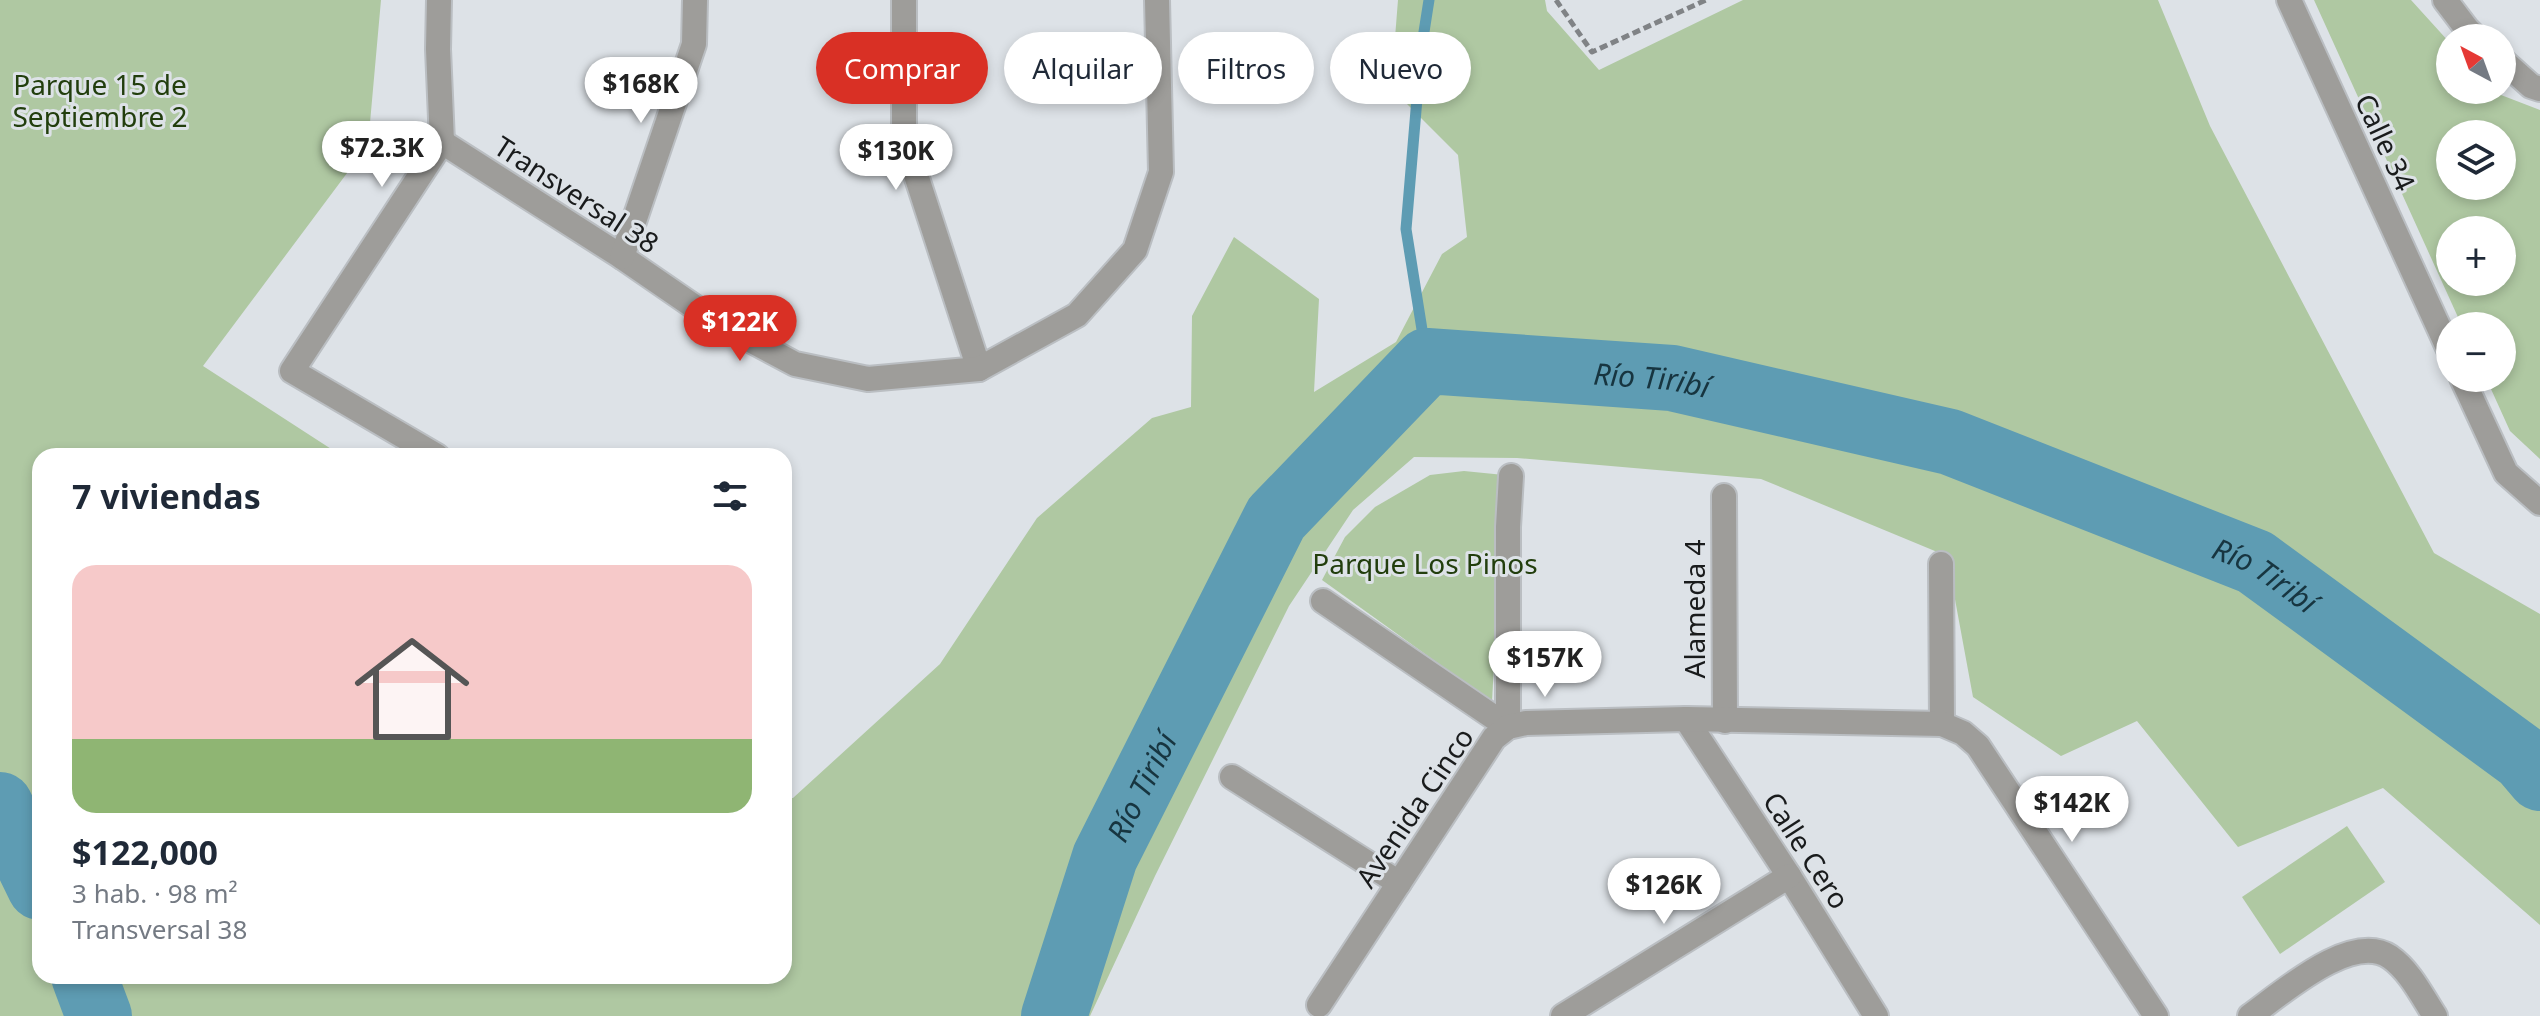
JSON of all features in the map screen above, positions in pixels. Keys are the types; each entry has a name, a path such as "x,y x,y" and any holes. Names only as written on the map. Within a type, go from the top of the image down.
{"street":[{"path":"423,448 292,371 442,142 439,0"},
{"path":"622,257 694,44 695,0"},
{"path":"904,0 904,138 979,369"},
{"name":"Transversal 38","path":"442,142 622,257 718,323 795,364 868,379 979,369 1077,315 1135,250 1161,172 1157,0"},
{"name":"Calle 34","path":"2289,0 2436,321"},
{"path":"2445,0 2463,24"},
{"path":"2516,73 2531,86 2540,89"},
{"path":"2468,392 2506,473 2540,503"},
{"path":"1508,727 1511,476"},
{"name":"Alameda 4","path":"1724,496 1725,721"},
{"path":"1941,564 1942,724 1963,733 1978,746 2156,1016"},
{"path":"1323,601 1508,727"},
{"name":"Avenida Cinco","path":"1319,1005 1494,738 1508,727 1526,723 1686,719 1942,724"},
{"name":"Calle Cero","path":"1686,719 1876,1016"},
{"path":"1232,777 1399,883"},
{"path":"1563,1016 1789,876"},
{"path":"2250,1016 2332,959 2358,951 2388,956 2412,980 2435,1016"}],"path":[{"path":"1556,0 1592,52 1706,0"}],"green space":[{"name":"Parque 15 de Septiembre 2","path":"0,0 381,0 368,145 203,366 330,448 32,448 32,984 792,984 792,798 940,664 1037,518 1152,418 1191,407 1192,316 1234,237 1319,299 1314,392 1396,342 1442,254 1467,237 1458,155 1407,104 1471,104 1471,32 1395,32 1398,0 1545,0 1547,11 1599,70 1743,0 2158,0 2210,126 2434,553 2540,614 2540,925 2383,788 2238,847 2137,721 2061,756 1973,697 1947,556 1761,479 1517,458 1414,457 1353,510 1289,606 1155,876 1090,1016 0,1016"},
{"path":"2314,0 2411,0 2436,28 2436,104 2516,104 2516,101 2540,110 2540,459 2510,431 2492,392 2516,392 2516,312 2456,312 2448,296 2516,296 2516,216 2436,216 2436,269"},
{"name":"Parque Los Pinos","path":"1464,471 1504,475 1492,702 1322,580 1345,537 1375,507 1430,475"},
{"path":"2347,826 2385,882 2280,954 2242,897"}],"waterway":[{"path":"1427,361 1406,229 1421,51 1429,0"},
{"name":"Río Tiribí","path":"1054,1016 1105,857 1276,518 1427,361 1672,378 1950,442 2255,562 2523,758 2540,778"},
{"name":"Río Tiribí","path":"0,805 32,871"},
{"name":"Río Tiribí","path":"87,984 99,1016"}]}
